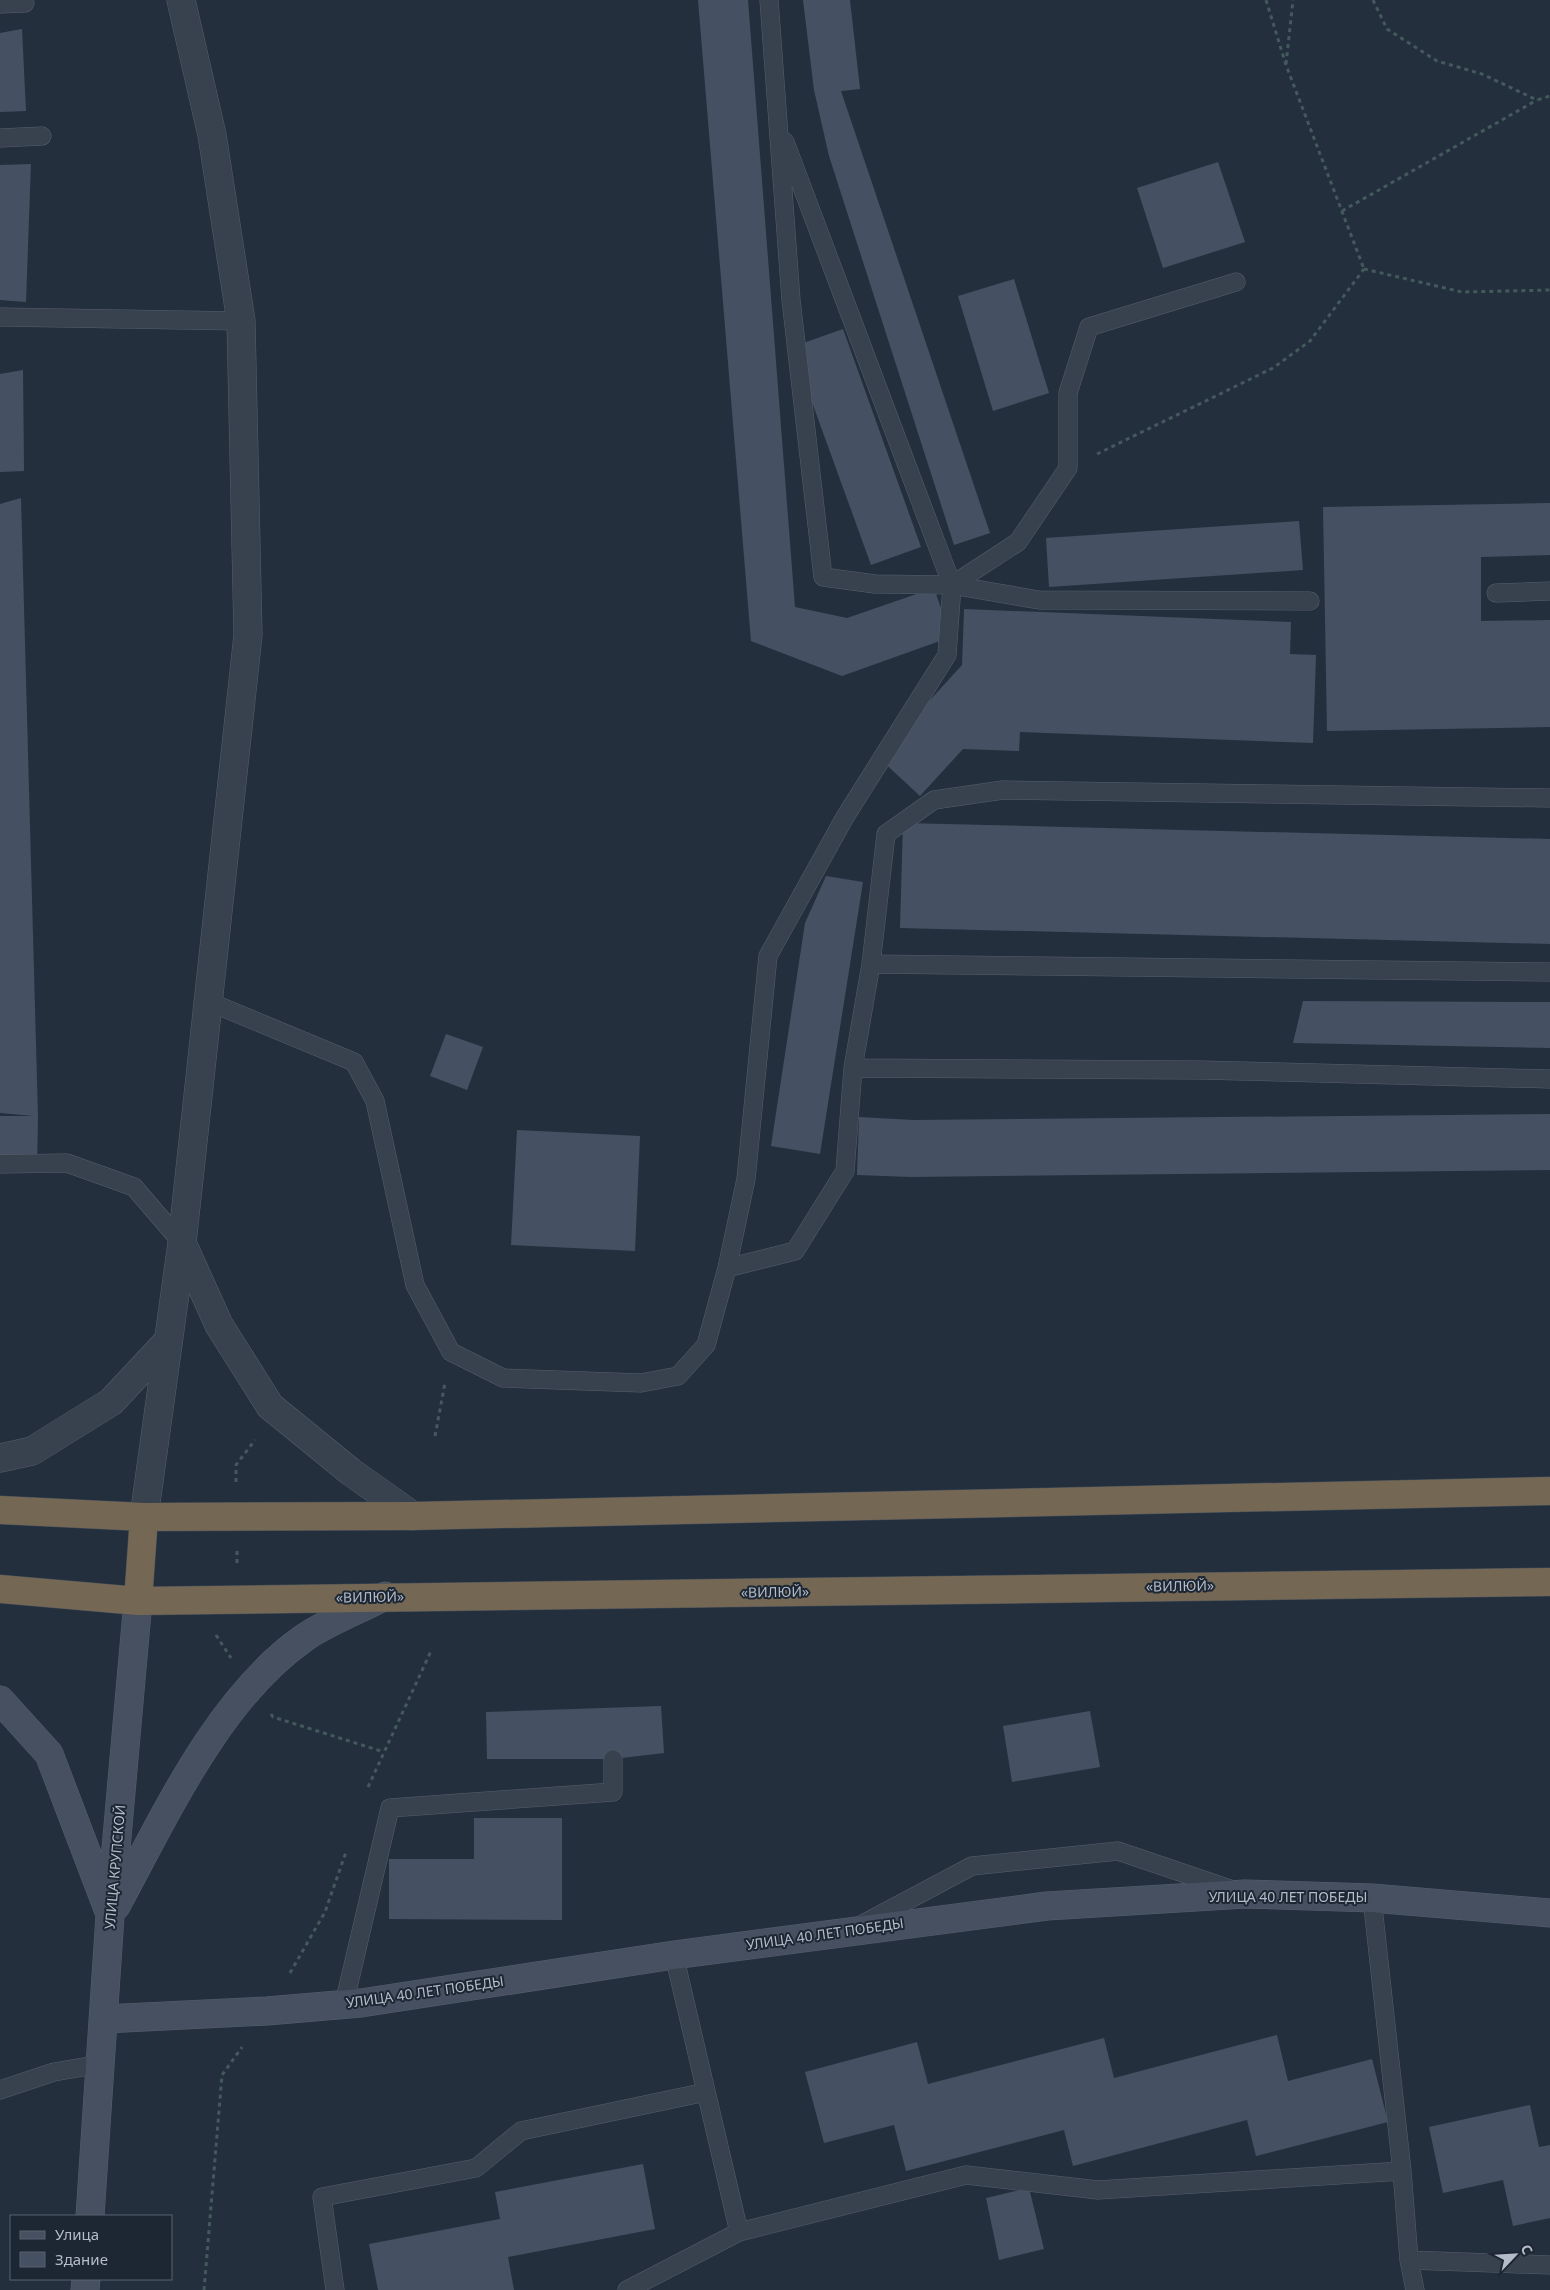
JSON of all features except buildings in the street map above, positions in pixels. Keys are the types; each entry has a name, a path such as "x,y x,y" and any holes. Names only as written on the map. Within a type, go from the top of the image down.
{"highway":[{"path":"0,1510 144,1517 413,1516 1550,1491"},
{"name":"УЛИЦА КРУПСКОЙ","path":"138,1601 144,1517"},
{"name":"«ВИЛЮЙ»","path":"0,1589 138,1601 385,1596 1550,1582"}],"street":[{"path":"144,1517 182,1243 248,635 241,321 212,135 181,0"},
{"path":"182,1243 219,1325 270,1406 351,1472 413,1516"},
{"path":"0,1458 32,1451 111,1402 168,1341"},
{"path":"110,1916 198,1756 250,1685 304,1638 385,1596"},
{"name":"УЛИЦА КРУПСКОЙ","path":"90,2215 110,1916 138,1601"},
{"path":"0,1700 49,1754 110,1916"},
{"name":"УЛИЦА 40 ЛЕТ ПОБЕДЫ","path":"104,2019 267,2011 344,2004 850,1930 1047,1906 1245,1894 1372,1898 1550,1913"}],"lane":[{"path":"769,0 791,300 823,577 875,584 952,585 1040,600 1310,601"},
{"path":"0,4 25,3"},
{"path":"207,1001 354,1062 375,1101 415,1285 451,1352 503,1378 640,1383 678,1376 706,1345 727,1268 746,1179 768,956 845,817 947,655 952,585 778,122"},
{"path":"0,138 42,136"},
{"path":"952,585 1018,542 1068,468 1068,393 1089,327 1236,282"},
{"path":"0,317 241,321"},
{"path":"1496,593 1550,591"},
{"path":"727,1268 795,1251 845,1171 853,1068 871,964 886,834 934,800 1003,790 1550,798"},
{"path":"871,964 1550,972"},
{"path":"853,1068 1199,1070 1550,1079"},
{"path":"0,1164 67,1163 134,1187 182,1243"},
{"path":"344,2004 390,1808 613,1792 613,1759"},
{"path":"850,1930 972,1866 1118,1851 1245,1894"},
{"path":"1372,1898 1402,2172 1409,2260 1415,2290"},
{"path":"674,1955 739,2232"},
{"path":"0,2090 54,2072 101,2064"},
{"path":"335,2290 322,2197 476,2168 521,2131 706,2092"},
{"path":"627,2290 739,2232 966,2175 1098,2190 1402,2172"},
{"path":"1409,2260 1550,2265"}],"path":[{"path":"1266,0 1286,65 1364,269"},
{"path":"1286,65 1293,0"},
{"path":"1373,0 1387,29 1437,61 1482,74 1537,100"},
{"path":"1342,211 1537,100 1550,96"},
{"path":"1364,269 1462,292 1550,290"},
{"path":"1068,468 1272,368 1310,341 1364,269"},
{"path":"435,1436 451,1352"},
{"path":"367,1790 432,1650"},
{"path":"204,2290 222,2075 267,2011 325,1912 348,1847"}]}
